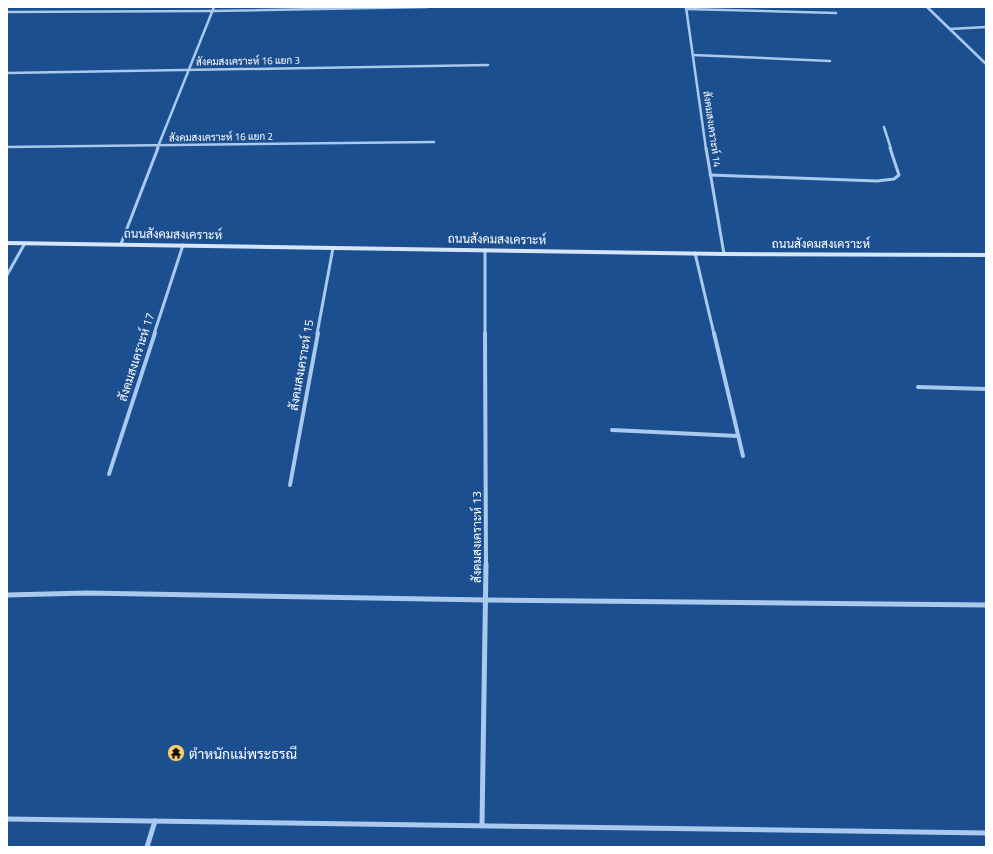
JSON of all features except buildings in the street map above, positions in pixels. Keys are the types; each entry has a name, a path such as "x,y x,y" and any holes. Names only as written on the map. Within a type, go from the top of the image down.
{"main road":[{"name":"ถนนสังคมสงเคราะห์","path":"7,243 724,254 986,255"}],"street":[{"path":"121,244 158,146 214,7"},
{"path":"7,12 212,11 428,7"},
{"path":"927,7 986,64"},
{"path":"686,8 836,13"},
{"name":"สังคมสงเคราะห์ 14","path":"686,8 710,175 724,254"},
{"path":"950,29 986,27"},
{"path":"693,55 830,61"},
{"name":"สังคมสงเคราะห์ 16 แยก 3","path":"7,72 488,65"},
{"path":"710,175 877,181 894,179 899,175 884,127"},
{"name":"สังคมสงเคราะห์ 16 แยก 2","path":"7,147 434,142"},
{"path":"7,275 25,243"},
{"name":"สังคมสงเคราะห์ 17","path":"108,474 183,245"},
{"name":"สังคมสงเคราะห์ 15","path":"290,485 333,248"},
{"name":"สังคมสงเคราะห์ 13","path":"482,825 486,600 485,250"},
{"path":"695,253 743,456"},
{"path":"918,387 986,389"},
{"path":"612,430 738,436"},
{"path":"7,595 87,593 486,600 986,605"},
{"path":"7,819 986,833"},
{"path":"147,847 155,821"}],"place":[{"name":"ตำหนักแม่พระธรณี","path":"176,753"}]}
